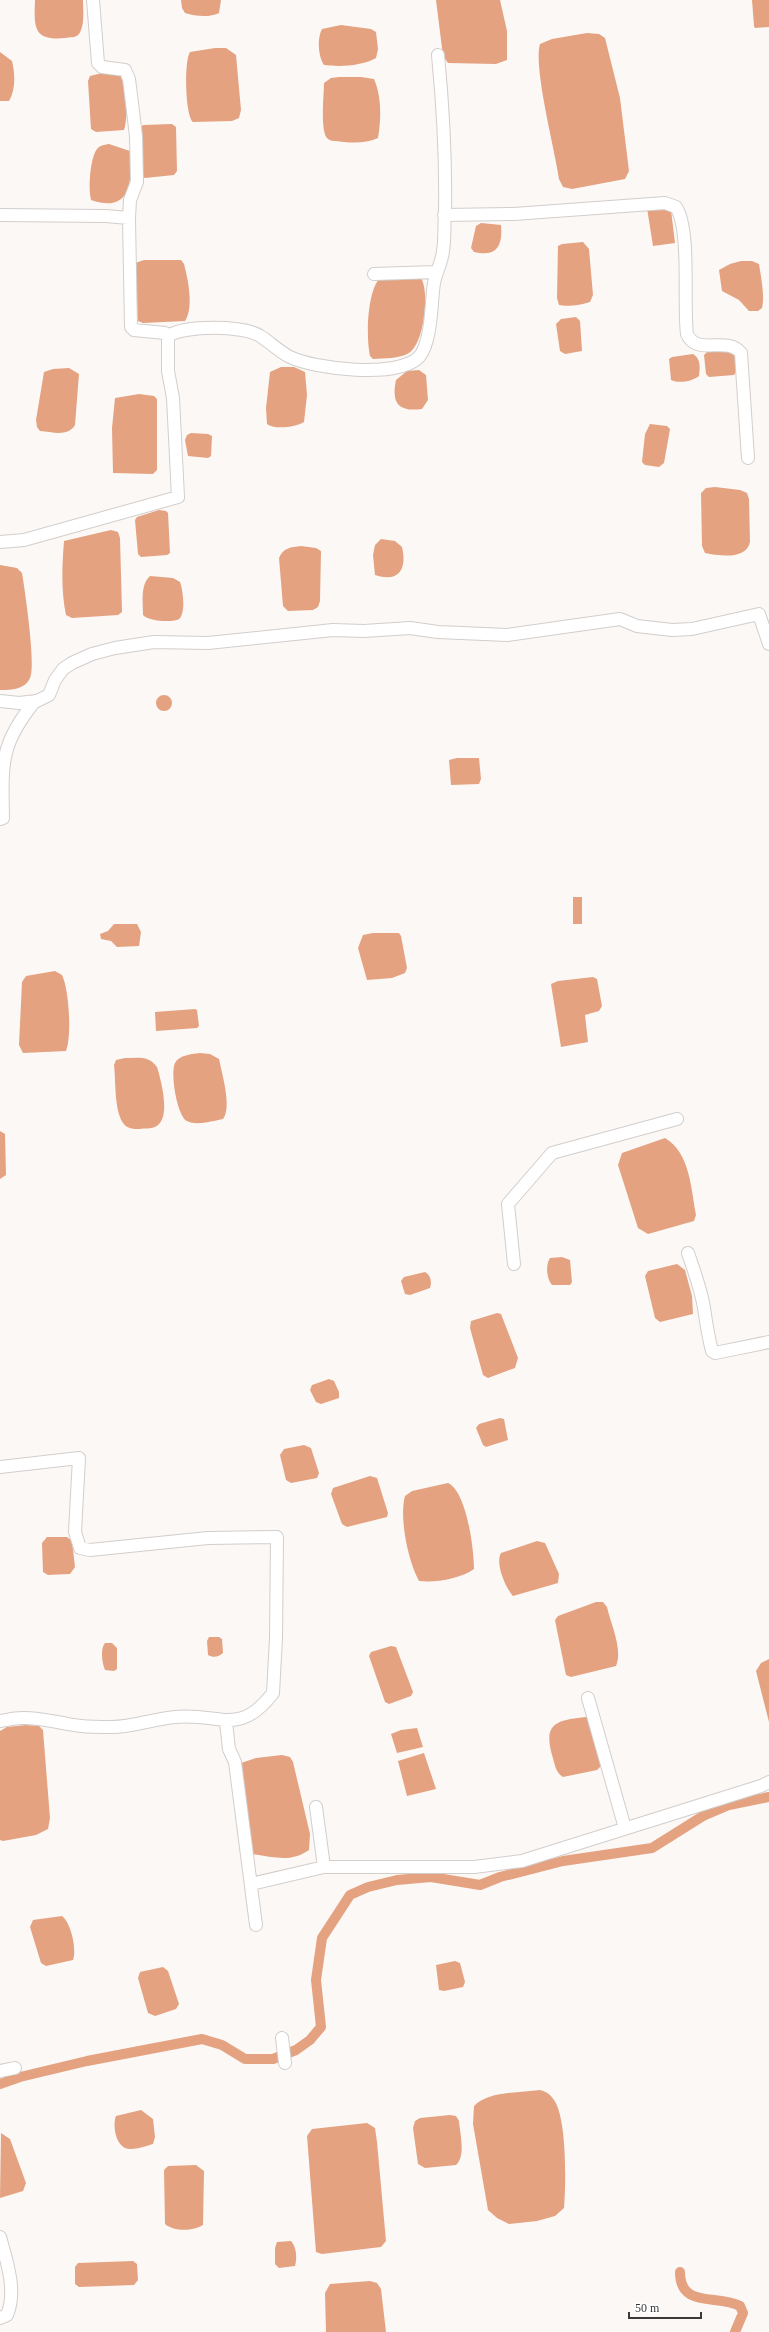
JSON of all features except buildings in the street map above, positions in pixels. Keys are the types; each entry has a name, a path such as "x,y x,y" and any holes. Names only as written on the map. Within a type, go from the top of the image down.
{"street":[{"path":"93,0 98,63 102,67 125,70 129,79 136,136 137,182 130,200 129,218 131,327 134,330 165,333 168,336"},
{"path":"168,336 181,330 232,330 251,332 290,357 328,368 367,370 402,366 418,357 424,347 430,320 436,272 443,252 444,215 442,100 438,54"},
{"path":"444,215 514,214 665,203 676,207 681,217 685,248 687,334 689,339 696,344 729,345 741,353 748,458"},
{"path":"0,215 129,218"},
{"path":"374,274 436,272"},
{"path":"0,542 24,540 178,497 173,398 168,371 168,336"},
{"path":"0,701 19,703 35,701 49,694 55,680 63,669 72,663 92,654 115,648 154,642 215,643 333,630 364,631 410,628 438,632 508,634 620,619 637,626 672,630 692,629 759,614 769,644"},
{"path":"0,819 3,818 1,754 10,732 19,718 35,701"},
{"path":"514,1264 508,1204 552,1153 677,1120"},
{"path":"688,1253 704,1308 704,1322 712,1351 715,1353 769,1342"},
{"path":"0,1467 79,1458 75,1532 80,1548 90,1550 208,1538 277,1537 276,1638 273,1693 254,1713 239,1720 226,1722 218,1719 174,1717 141,1724 113,1727 81,1726 21,1718 0,1721"},
{"path":"588,1698 625,1828"},
{"path":"226,1722 229,1749 235,1762 256,1925"},
{"path":"251,1884 324,1867 474,1867 522,1861 761,1786 769,1782"},
{"path":"316,1807 324,1867"},
{"path":"282,2038 285,2063"},
{"path":"0,2071 15,2068"},
{"path":"0,2238 8,2268 12,2304 7,2315 0,2318"}],"shaded area":[{"path":"35,0 83,0 83,22 79,34 73,37 54,38 41,34 36,25"},
{"path":"181,0 221,0 219,13 211,16 202,16 185,13 182,8"},
{"path":"436,0 500,0 507,31 507,60 496,64 448,63 443,56"},
{"path":"752,0 769,0 769,27 755,28"},
{"path":"341,25 371,29 376,32 378,49 376,58 364,63 351,65 324,65 320,57 320,33 322,29"},
{"path":"587,33 599,34 605,38 620,98 629,171 625,179 572,189 563,187 559,179 539,71 540,44 552,39"},
{"path":"215,48 226,48 236,55 241,110 239,118 232,121 193,122 188,109 186,88 188,57 190,52"},
{"path":"0,52 12,61 13,66 14,86 9,101 0,101"},
{"path":"102,73 122,75 124,80 126,119 124,130 96,132 91,129 88,81 90,76"},
{"path":"361,77 374,79 380,101 380,124 378,138 366,142 353,142 332,141 327,138 323,120 324,83 331,78"},
{"path":"172,124 176,127 177,171 174,175 145,178 142,176 140,129 143,125"},
{"path":"109,144 130,151 131,173 127,192 122,198 115,202 105,203 91,200 90,174 97,149 101,146"},
{"path":"662,206 671,210 675,243 653,246 647,208"},
{"path":"481,223 501,225 501,239 499,245 496,249 488,253 474,252 471,248 476,226"},
{"path":"583,242 589,249 593,295 590,302 570,306 559,305 557,298 558,246 562,244"},
{"path":"144,260 181,260 184,264 190,301 188,315 185,321 143,323 138,321 135,263"},
{"path":"741,261 752,261 759,264 763,303 762,308 758,311 749,311 739,300 722,291 719,270 730,264"},
{"path":"421,278 424,285 425,294 424,317 422,329 414,348 405,355 391,358 373,359 370,356 369,348 368,316 372,295 379,279"},
{"path":"576,317 580,321 582,351 565,354 560,351 556,324 561,319"},
{"path":"732,351 735,354 736,372 734,375 709,377 706,374 704,355 707,352"},
{"path":"693,354 699,361 699,376 686,381 678,382 671,380 669,359 672,357"},
{"path":"281,367 294,367 305,372 307,395 304,422 301,424 286,427 275,427 267,424 266,408 270,372"},
{"path":"69,368 79,374 75,425 72,429 60,433 40,431 37,427 36,420 44,372 53,369"},
{"path":"419,370 426,375 428,400 422,409 408,409 398,405 395,395 396,380 407,371"},
{"path":"139,394 154,396 157,399 157,470 153,474 113,473 112,428 115,398"},
{"path":"650,424 667,426 670,429 664,463 659,467 645,465 642,462 645,434"},
{"path":"191,433 208,434 212,436 211,456 208,458 188,456 185,440 187,435"},
{"path":"715,487 740,490 747,493 749,499 750,542 748,548 738,554 725,556 705,553 702,546 701,493 706,488"},
{"path":"159,510 166,511 168,513 170,553 167,555 141,557 138,554 135,520 137,517"},
{"path":"111,530 118,532 120,538 122,612 118,615 72,618 66,615 63,597 62,569 64,541"},
{"path":"381,539 395,541 402,547 403,561 400,572 390,577 375,575 373,555 375,545"},
{"path":"301,546 316,548 321,551 320,601 318,607 313,610 288,611 283,606 279,558 285,550"},
{"path":"0,565 17,568 22,573 32,659 32,670 28,682 21,687 8,690 0,690"},
{"path":"150,576 173,578 180,582 183,596 183,612 179,619 160,621 149,619 143,615 143,589"},
{"path":"164,695 170,697 172,703 170,709 164,711 158,709 156,703 158,697"},
{"path":"457,758 479,758 481,779 479,784 451,785 449,760"},
{"path":"573,897 582,897 582,924 573,924"},
{"path":"114,924 137,924 141,932 139,946 117,947 111,941 101,939 100,934 108,931"},
{"path":"373,933 399,933 401,936 407,968 405,973 392,978 367,980 358,948 363,935"},
{"path":"55,971 62,975 68,1001 69,1035 66,1051 23,1053 19,1045 22,982 26,976"},
{"path":"593,977 597,979 602,1006 599,1011 585,1015 588,1042 561,1047 551,984 558,981"},
{"path":"197,1010 199,1026 197,1028 156,1031 155,1012"},
{"path":"200,1053 210,1054 219,1059 226,1090 227,1107 226,1114 223,1119 205,1123 195,1123 187,1121 180,1111 175,1094 173,1076 175,1063 179,1058 186,1055"},
{"path":"125,1058 147,1059 154,1063 157,1067 163,1090 164,1108 160,1123 155,1127 140,1129 131,1128 123,1123 120,1117 117,1103 114,1065 116,1060"},
{"path":"0,1131 5,1134 6,1175 0,1179"},
{"path":"665,1138 680,1153 684,1162 691,1183 696,1215 694,1221 648,1234 638,1228 618,1165 622,1153"},
{"path":"562,1257 570,1260 572,1282 570,1285 552,1285 547,1272 548,1261 550,1258"},
{"path":"677,1264 685,1270 692,1296 693,1314 660,1322 655,1318 645,1276 648,1271"},
{"path":"425,1272 429,1275 431,1284 430,1288 410,1295 405,1294 401,1281 404,1277"},
{"path":"497,1313 501,1314 518,1358 515,1368 488,1378 483,1375 470,1328 471,1321"},
{"path":"329,1379 334,1381 339,1392 339,1398 321,1404 316,1402 310,1390 312,1385"},
{"path":"500,1418 504,1419 508,1440 486,1447 483,1445 476,1428 479,1424"},
{"path":"304,1445 311,1448 319,1473 317,1478 291,1483 286,1480 280,1455 284,1449"},
{"path":"370,1476 377,1478 388,1513 387,1517 347,1527 342,1524 331,1494 333,1488"},
{"path":"448,1483 455,1488 465,1509 473,1549 474,1569 447,1580 419,1581 411,1562 404,1527 403,1505 405,1496 412,1491"},
{"path":"47,1537 67,1537 72,1541 75,1567 70,1574 48,1575 43,1572 42,1543"},
{"path":"537,1541 545,1543 559,1574 558,1583 513,1596 502,1575 499,1557 501,1553"},
{"path":"596,1602 603,1602 607,1607 616,1637 618,1659 616,1666 571,1677 566,1675 555,1620 558,1616"},
{"path":"209,1637 219,1637 222,1639 223,1653 214,1657 208,1655 207,1641"},
{"path":"105,1643 112,1643 117,1648 117,1669 114,1671 105,1670 104,1667 102,1652"},
{"path":"391,1646 396,1647 413,1692 411,1696 389,1704 385,1702 369,1656 371,1652"},
{"path":"769,1659 769,1722 756,1671 761,1663"},
{"path":"586,1717 589,1719 602,1759 601,1766 597,1770 563,1777 557,1770 552,1755 549,1736 551,1730 560,1722"},
{"path":"26,1725 39,1726 43,1730 50,1818 48,1829 36,1835 3,1841 0,1840 0,1731 7,1727"},
{"path":"417,1728 423,1747 397,1753 391,1734 401,1730"},
{"path":"424,1753 436,1789 407,1796 398,1761"},
{"path":"282,1755 290,1757 293,1762 310,1834 309,1850 295,1857 289,1858 252,1854 241,1763 256,1758"},
{"path":"62,1916 68,1924 74,1943 73,1960 46,1966 41,1963 30,1927 33,1920"},
{"path":"455,1961 460,1963 465,1982 463,1987 444,1991 439,1990 436,1965"},
{"path":"163,1967 168,1971 179,2004 176,2009 155,2016 148,2013 138,1978 140,1972"},
{"path":"540,2090 551,2096 554,2100 561,2121 565,2152 564,2208 555,2216 537,2221 509,2224 497,2218 488,2210 473,2124 474,2106 480,2101 496,2095"},
{"path":"141,2110 153,2119 155,2137 153,2144 131,2149 126,2148 122,2146 116,2137 116,2116"},
{"path":"450,2115 456,2116 459,2121 462,2151 459,2161 456,2165 425,2168 418,2164 413,2128 415,2121 420,2118"},
{"path":"367,2123 375,2128 386,2241 381,2247 322,2254 316,2252 307,2136 312,2129"},
{"path":"1,2133 10,2139 26,2183 23,2191 0,2198"},
{"path":"196,2165 204,2171 203,2225 184,2230 169,2227 165,2224 164,2170 168,2166"},
{"path":"291,2241 296,2253 295,2266 279,2268 275,2264 275,2248 277,2242"},
{"path":"133,2261 137,2264 138,2280 134,2285 79,2287 75,2284 75,2267 78,2263"},
{"path":"370,2281 377,2283 381,2289 386,2332 326,2332 325,2293 330,2284"}],"waterway":[{"path":"0,2084 20,2077 87,2061 202,2039 222,2045 245,2059 273,2059 296,2050 310,2040 321,2027 316,1980 322,1938 350,1895 368,1887 397,1880 431,1877 480,1885 500,1877 563,1861 652,1848 703,1816 729,1805 769,1797"},
{"path":"680,2272 682,2284 686,2291 693,2296 740,2306 743,2313 735,2332"}]}
